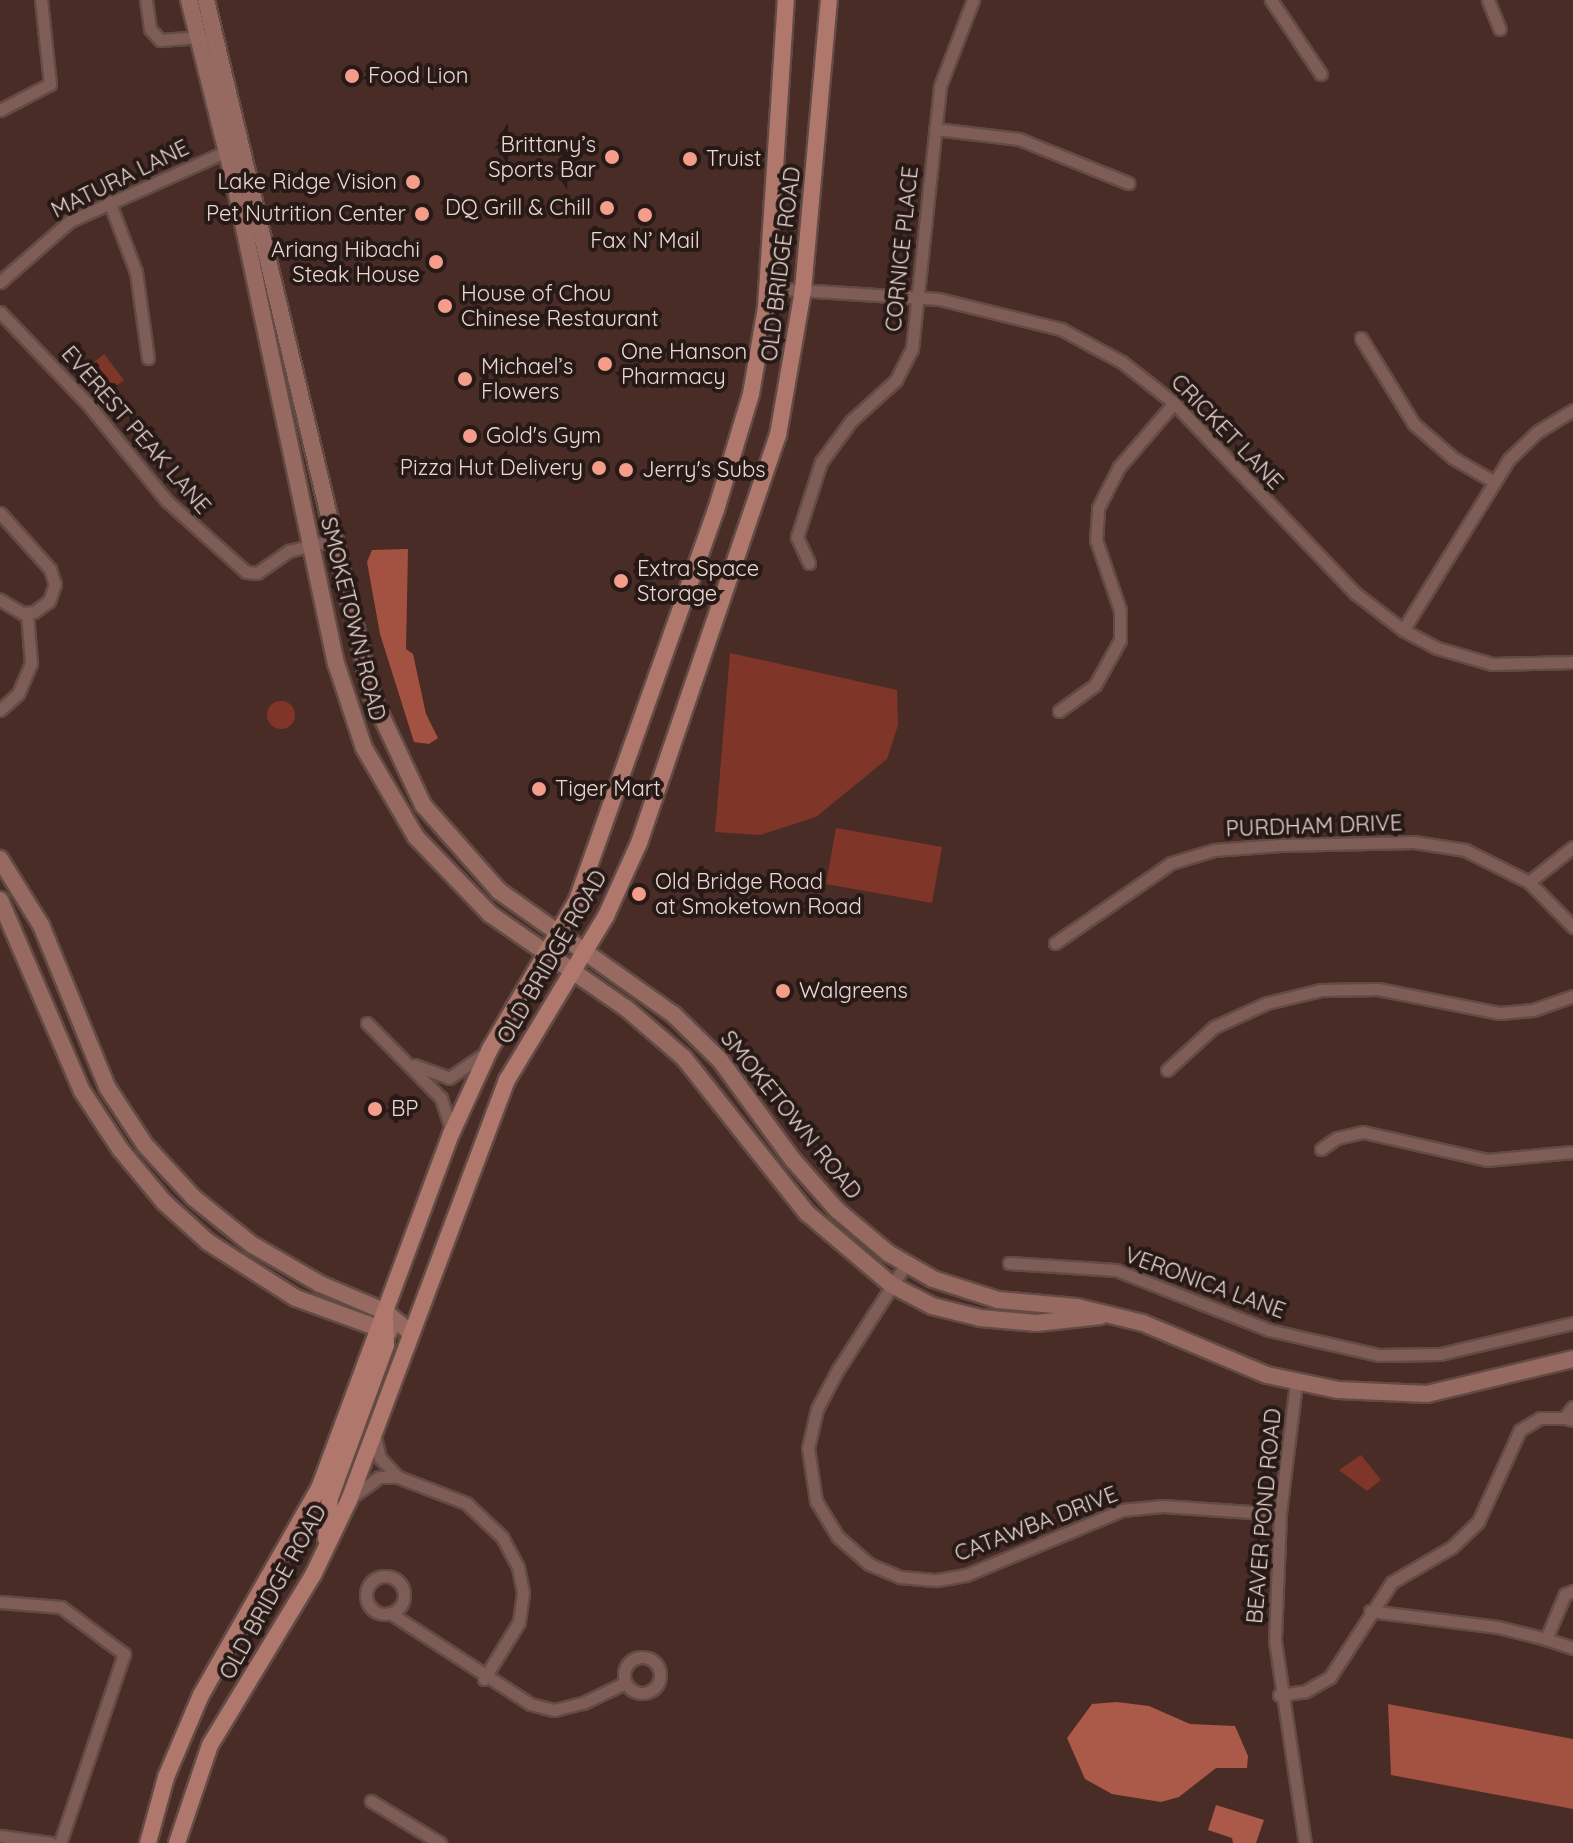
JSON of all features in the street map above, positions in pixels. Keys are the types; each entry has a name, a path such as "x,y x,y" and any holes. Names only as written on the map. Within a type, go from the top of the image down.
{"main road":[{"name":"OLD BRIDGE ROAD","path":"384,1311 452,1132 490,1049 559,934 591,861 730,466 751,394 768,288 786,0"},
{"name":"OLD BRIDGE ROAD","path":"177,1843 210,1745 324,1553 349,1500 507,1080 584,951 639,843 759,499 790,380 803,290 829,0"},
{"path":"324,1553 330,1498 383,1332 384,1311"},
{"name":"OLD BRIDGE ROAD","path":"148,1843 182,1735 320,1486 383,1332"}],"street":[{"path":"0,110 50,84 41,0"},
{"path":"146,0 150,29 160,40 201,37"},
{"name":"SMOKETOWN ROAD","path":"189,0 201,37 227,151 310,544 348,706 383,786 416,837 463,891 547,955 626,1008 684,1058 807,1213 892,1285 932,1306 980,1318 1037,1323 1114,1315"},
{"name":"SMOKETOWN ROAD","path":"206,0 332,540 372,696 403,773 467,860 499,891 688,1027 755,1102 817,1189 906,1264 933,1279 998,1300 1114,1315 1296,1383 1427,1394 1573,1359"},
{"name":"CORNICE PLACE","path":"809,563 797,537 810,486 833,442 890,388 905,365 919,297 935,129 947,58 973,0"},
{"path":"1271,0 1321,74"},
{"path":"1488,0 1500,29"},
{"path":"935,129 1019,139 1128,183"},
{"name":"MATURA LANE","path":"0,282 44,239 109,201 227,151"},
{"path":"109,201 136,272 148,358"},
{"name":"CRICKET LANE","path":"768,288 919,297 980,306 1061,329 1122,362 1174,403 1355,593 1403,630 1437,648 1492,664 1573,662"},
{"name":"EVEREST PEAK LANE","path":"0,312 87,403 167,501 246,572 257,573 289,551 332,540"},
{"path":"1361,338 1414,424 1453,458 1493,481"},
{"path":"1059,711 1095,685 1120,640 1120,610 1096,540 1098,508 1119,467 1174,403"},
{"path":"1403,630 1493,481 1523,445 1573,410"},
{"path":"0,513 53,576 49,601 27,613"},
{"path":"0,600 27,613"},
{"path":"0,710 18,694 28,671 32,646 27,613"},
{"name":"PURDHAM DRIVE","path":"1055,943 1158,870 1214,850 1442,844 1484,856 1529,882 1573,927"},
{"path":"1529,882 1573,847"},
{"path":"0,859 41,925 107,1087 145,1145 194,1198 251,1244 320,1284 384,1311 411,1333"},
{"path":"0,900 82,1091 141,1176 191,1228 253,1273 327,1313 383,1332 411,1333"},
{"path":"1167,1070 1214,1027 1267,1003 1321,990 1392,990 1499,1013 1533,1010 1573,996"},
{"path":"367,1023 411,1064 441,1098 452,1132"},
{"path":"411,1064 449,1078 490,1049"},
{"path":"1321,1149 1337,1138 1363,1132 1487,1160 1573,1152"},
{"name":"VERONICA LANE","path":"1009,1263 1116,1270 1269,1330 1379,1355 1440,1354 1573,1323"},
{"name":"CATAWBA DRIVE","path":"906,1264 817,1409 808,1448 812,1491 821,1511 838,1537 869,1564 900,1577 937,1580 966,1575 1122,1510 1163,1506 1280,1514"},
{"name":"BEAVER POND ROAD","path":"1296,1383 1280,1514 1275,1595 1279,1695 1305,1843"},
{"path":"1279,1695 1306,1691 1326,1680 1392,1582 1452,1547 1478,1522 1520,1430 1540,1418 1568,1419 1573,1407"},
{"path":"375,1431 380,1458 398,1477 478,1510 502,1537 518,1567 523,1593 519,1622 484,1679"},
{"path":"349,1500 372,1481 398,1477"},
{"path":"1546,1639 1565,1594 1573,1591"},
{"path":"0,1602 61,1607 124,1654 122,1670 71,1797 60,1843"},
{"path":"1370,1611 1498,1627 1573,1648"},
{"path":"390,1613 484,1679 530,1704 554,1710 583,1703 625,1683"},
{"path":"371,1801 440,1843"},
{"path":"0,1836 51,1843"}],"shaded area":[{"path":"104,354 124,380 108,393 88,367"},
{"path":"408,549 406,649 413,654 426,714 438,738 429,744 414,742 380,634 367,562 372,550"},
{"path":"730,653 897,690 898,725 887,759 816,817 760,835 715,832"},
{"path":"281,701 291,705 295,715 291,725 281,729 271,725 267,715 271,705"},
{"path":"836,828 942,847 932,903 826,884"},
{"path":"1361,1455 1381,1480 1367,1491 1339,1470"},
{"path":"1117,1702 1149,1706 1190,1724 1235,1726 1248,1756 1247,1768 1216,1768 1179,1797 1161,1802 1112,1794 1085,1779 1067,1738 1092,1704"},
{"path":"1388,1704 1573,1739 1573,1809 1391,1775"},
{"path":"1216,1805 1264,1820 1256,1843 1233,1843 1232,1838 1208,1830"}],"place":[{"name":"Food Lion","path":"352,76"},
{"name":"Brittany’s Sports Bar","path":"612,157"},
{"name":"Truist","path":"690,159"},
{"name":"Lake Ridge Vision","path":"413,182"},
{"name":"DQ Grill & Chill","path":"607,208"},
{"name":"Pet Nutrition Center","path":"422,214"},
{"name":"Fax N’ Mail","path":"645,215"},
{"name":"Ariang Hibachi Steak House","path":"436,262"},
{"name":"House of Chou Chinese Restaurant","path":"445,306"},
{"name":"One Hanson Pharmacy","path":"605,364"},
{"name":"Michael’s Flowers","path":"465,379"},
{"name":"Gold's Gym","path":"470,436"},
{"name":"Pizza Hut Delivery","path":"599,468"},
{"name":"Jerry's Subs","path":"626,470"},
{"name":"Extra Space Storage","path":"621,581"},
{"name":"Tiger Mart","path":"539,789"},
{"name":"Old Bridge Road at Smoketown Road","path":"639,894"},
{"name":"Walgreens","path":"783,991"},
{"name":"BP","path":"375,1109"}]}
